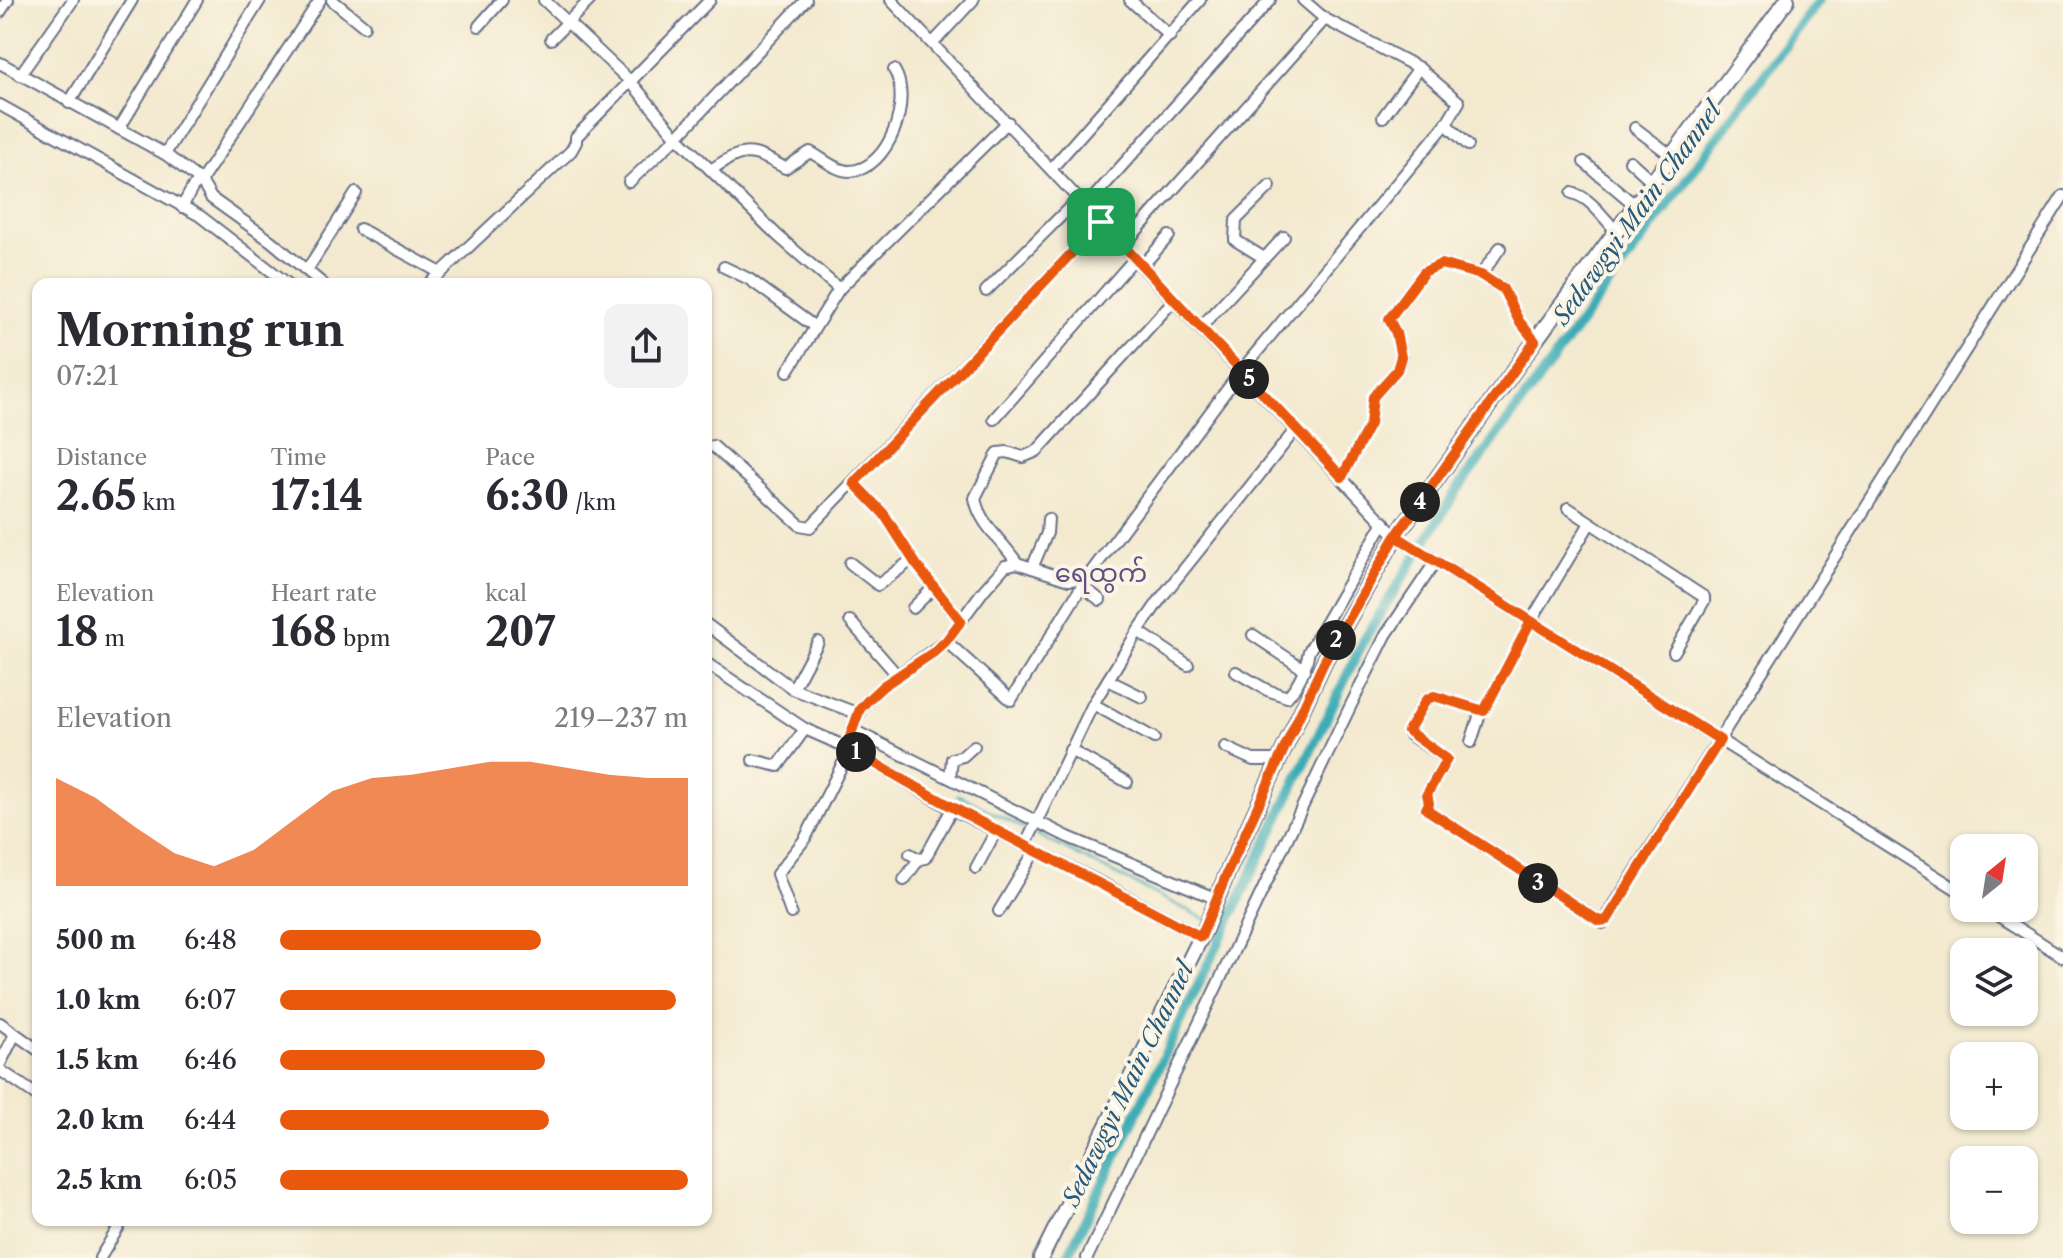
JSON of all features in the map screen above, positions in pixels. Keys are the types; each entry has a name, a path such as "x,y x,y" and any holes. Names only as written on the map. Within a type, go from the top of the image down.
{"street":[{"path":"0,12 8,0"},
{"path":"20,75 73,0"},
{"path":"69,103 132,0"},
{"path":"119,129 197,0"},
{"path":"165,154 260,0"},
{"path":"184,204 320,0"},
{"path":"479,26 502,0"},
{"path":"544,0 630,81 677,137 778,236 839,289"},
{"path":"551,39 590,0"},
{"path":"436,278 564,158 576,142 576,137 710,0"},
{"path":"629,182 677,137 806,0"},
{"path":"933,43 973,0"},
{"path":"1130,0 1170,36"},
{"path":"1051,169 1200,0"},
{"path":"986,291 1082,202 1270,0"},
{"path":"946,641 1011,700 1082,582 1241,371 1446,124 1459,102 1419,68 1325,19 1303,0"},
{"path":"1041,1258 1203,933 1325,660 1400,538 1535,341 1787,0"},
{"path":"335,1 364,26"},
{"path":"895,2 1400,538 1950,885"},
{"path":"1123,246 1325,19"},
{"path":"0,63 165,154 211,198 316,278"},
{"path":"1383,117 1419,68"},
{"path":"711,170 735,154 744,152 785,168 810,152 845,171 862,169 886,148 895,129 902,89 894,70"},
{"path":"0,105 184,204 280,278"},
{"path":"788,371 839,289 1008,122"},
{"path":"1446,124 1468,145"},
{"path":"1635,128 1672,156"},
{"path":"1630,161 1653,182"},
{"path":"1584,162 1636,206"},
{"path":"1264,258 1235,240 1236,220 1270,186"},
{"path":"307,270 356,193"},
{"path":"1572,193 1589,203 1617,232"},
{"path":"1481,711 1434,696 1426,700 1408,731 1447,759 1427,794 1429,803 1426,809 1603,923 2063,196"},
{"path":"713,446 804,527 810,527 1101,222"},
{"path":"360,229 441,273"},
{"path":"994,419 1139,262 1169,236"},
{"path":"1200,328 1284,237"},
{"path":"1481,275 1500,248"},
{"path":"1342,477 1370,424 1373,397 1397,370 1401,357 1396,333 1389,319 1424,272 1433,265 1441,264 1481,275 1503,289 1519,321 1535,341"},
{"path":"724,267 749,279 815,327"},
{"path":"1100,600 1082,582 1015,560 984,522 975,498 998,453 1007,452 1023,457 1037,451 1174,300"},
{"path":"999,911 1029,846 1035,824 1093,704 1138,631 1296,429"},
{"path":"854,483 884,514 913,559 961,621"},
{"path":"1568,508 1704,597 1674,652"},
{"path":"1032,568 1047,533 1048,519"},
{"path":"1236,672 1267,690 1287,697 1297,686 1309,651 1384,522"},
{"path":"1471,742 1481,711 1484,711 1531,621 1590,523"},
{"path":"1012,539 1015,560"},
{"path":"850,563 878,585 913,559"},
{"path":"1087,1258 1355,696 1386,635 1433,559"},
{"path":"791,913 778,870 805,839 842,765 859,714 869,699 946,641 1000,571 1015,560"},
{"path":"913,608 934,587"},
{"path":"850,621 898,676"},
{"path":"712,628 793,689 859,714"},
{"path":"1138,631 1188,665"},
{"path":"1253,635 1305,670"},
{"path":"793,689 818,642"},
{"path":"1309,651 1325,660"},
{"path":"712,667 805,729 851,739 950,778 1035,824 1215,906"},
{"path":"1108,680 1142,697"},
{"path":"1093,704 1154,738"},
{"path":"753,760 778,766 805,729"},
{"path":"851,739 952,809 1203,933"},
{"path":"950,778 952,759 963,756 974,746"},
{"path":"1225,747 1253,760 1278,760"},
{"path":"1070,750 1127,782"},
{"path":"904,880 914,856 925,858 952,809"},
{"path":"976,868 996,831"},
{"path":"2008,922 2063,957"},
{"path":"0,1023 32,1046"},
{"path":"15,1034 0,1067 32,1091"},
{"path":"100,1258 119,1226"}],"waterway":[{"name":"Sedawgyi Main Channel","path":"1067,1258 1364,640 1457,490 1819,0"},
{"path":"958,795 1205,919"},
{"path":"1212,922 1225,929"}],"district":[{"name":"ရေထွက်","path":"1101,573"}],"route":[{"path":"1101,222 854,483 884,514 916,564 961,621 934,652 883,686 860,709 848,742 853,750 952,809 1201,937 1325,660 1396,536 1436,561 1531,621 1484,711 1441,696 1430,697 1408,731 1447,759 1427,794 1429,803 1426,809 1603,923 1720,740 1655,700 1436,561 1430,558 1396,536 1535,341 1519,321 1503,289 1481,275 1453,266 1433,265 1424,272 1389,319 1396,333 1401,357 1397,370 1373,397 1370,424 1342,477 1101,222"}]}
